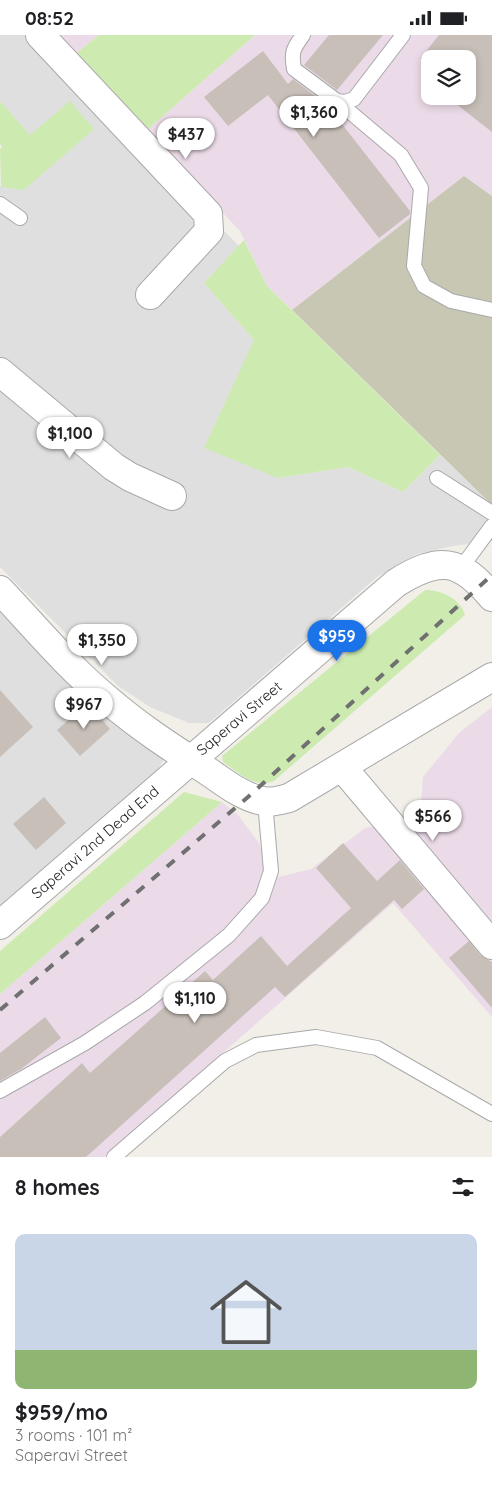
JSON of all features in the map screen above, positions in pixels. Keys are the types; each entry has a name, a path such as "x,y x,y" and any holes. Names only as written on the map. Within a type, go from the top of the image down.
{"street":[{"path":"40,35 208,215 209,231 150,295"},
{"path":"0,372 114,467 130,477 172,496"},
{"name":"Saperavi Street","path":"0,590 84,678 107,699 148,732 190,760 396,583 415,571 432,565 446,564 460,568 481,584 492,597"},
{"path":"190,760 248,797 265,802 289,798 492,677"},
{"name":"Saperavi 2nd Dead End","path":"0,925 190,760"},
{"path":"342,767 492,945"}],"lane":[{"path":"303,35 294,48 292,58 294,69 337,101 401,155 421,189 414,266 424,286 451,301 492,310"},
{"path":"337,101 345,103 354,99 403,35"},
{"path":"0,204 20,218"},
{"path":"437,478 492,513"},
{"path":"460,568 492,526"},
{"path":"0,1091 85,1043 145,1003 229,935 262,898 271,871 265,802"},
{"path":"114,1157 225,1061 256,1045 316,1037 377,1048 492,1114"}],"shaded area":[{"path":"0,35 31,35 239,246 204,283 254,340 278,478 348,467 403,492 440,455 492,505 492,541 453,546 417,554 377,577 209,723 189,723 150,707 118,686 0,567 0,186 24,190 30,136 0,101"},
{"path":"53,35 99,35 73,56"},
{"path":"255,35 492,35 492,196 464,176 292,310 267,286 240,231 145,132"},
{"path":"464,176 492,196 492,505 292,310"},
{"path":"0,612 59,673 164,759 156,773 0,908"},
{"path":"492,707 492,1017 393,903 105,1157 0,1157 0,994 222,802 238,815 259,843 266,863 262,881 311,869 365,828 420,817 423,777 459,733"}],"green space":[{"path":"99,35 255,35 145,132 73,56"},
{"path":"0,101 30,135 70,101 94,129 24,190 1,187"},
{"path":"244,240 267,286 440,455 403,492 348,467 278,478 204,448 254,340 204,283"},
{"path":"425,590 449,596 459,604 465,615 274,781 260,783 253,781 223,762 222,756"},
{"path":"184,792 222,802 0,994 0,951"}],"building":[{"path":"329,35 383,35 337,90 304,65"},
{"path":"439,35 492,35 492,132 458,105 476,105 476,50 427,50"},
{"path":"263,51 288,84 293,79 327,105 410,211 410,214 379,238 268,95 228,126 204,97"},
{"path":"0,690 33,727 0,757"},
{"path":"88,703 110,729 80,756 57,730"},
{"path":"44,797 66,823 36,850 13,824"},
{"path":"343,843 377,881 400,860 424,889 402,909 394,900 285,997 275,987 86,1157 0,1157 0,1137 82,1063 90,1073 205,971 213,980 261,936 287,966 351,908 316,868"},
{"path":"469,941 480,955 492,962 492,1008 449,958"},
{"path":"45,1017 61,1038 21,1069 0,1081 0,1053"}],"railway":[{"path":"0,1010 248,797 492,575"}]}
